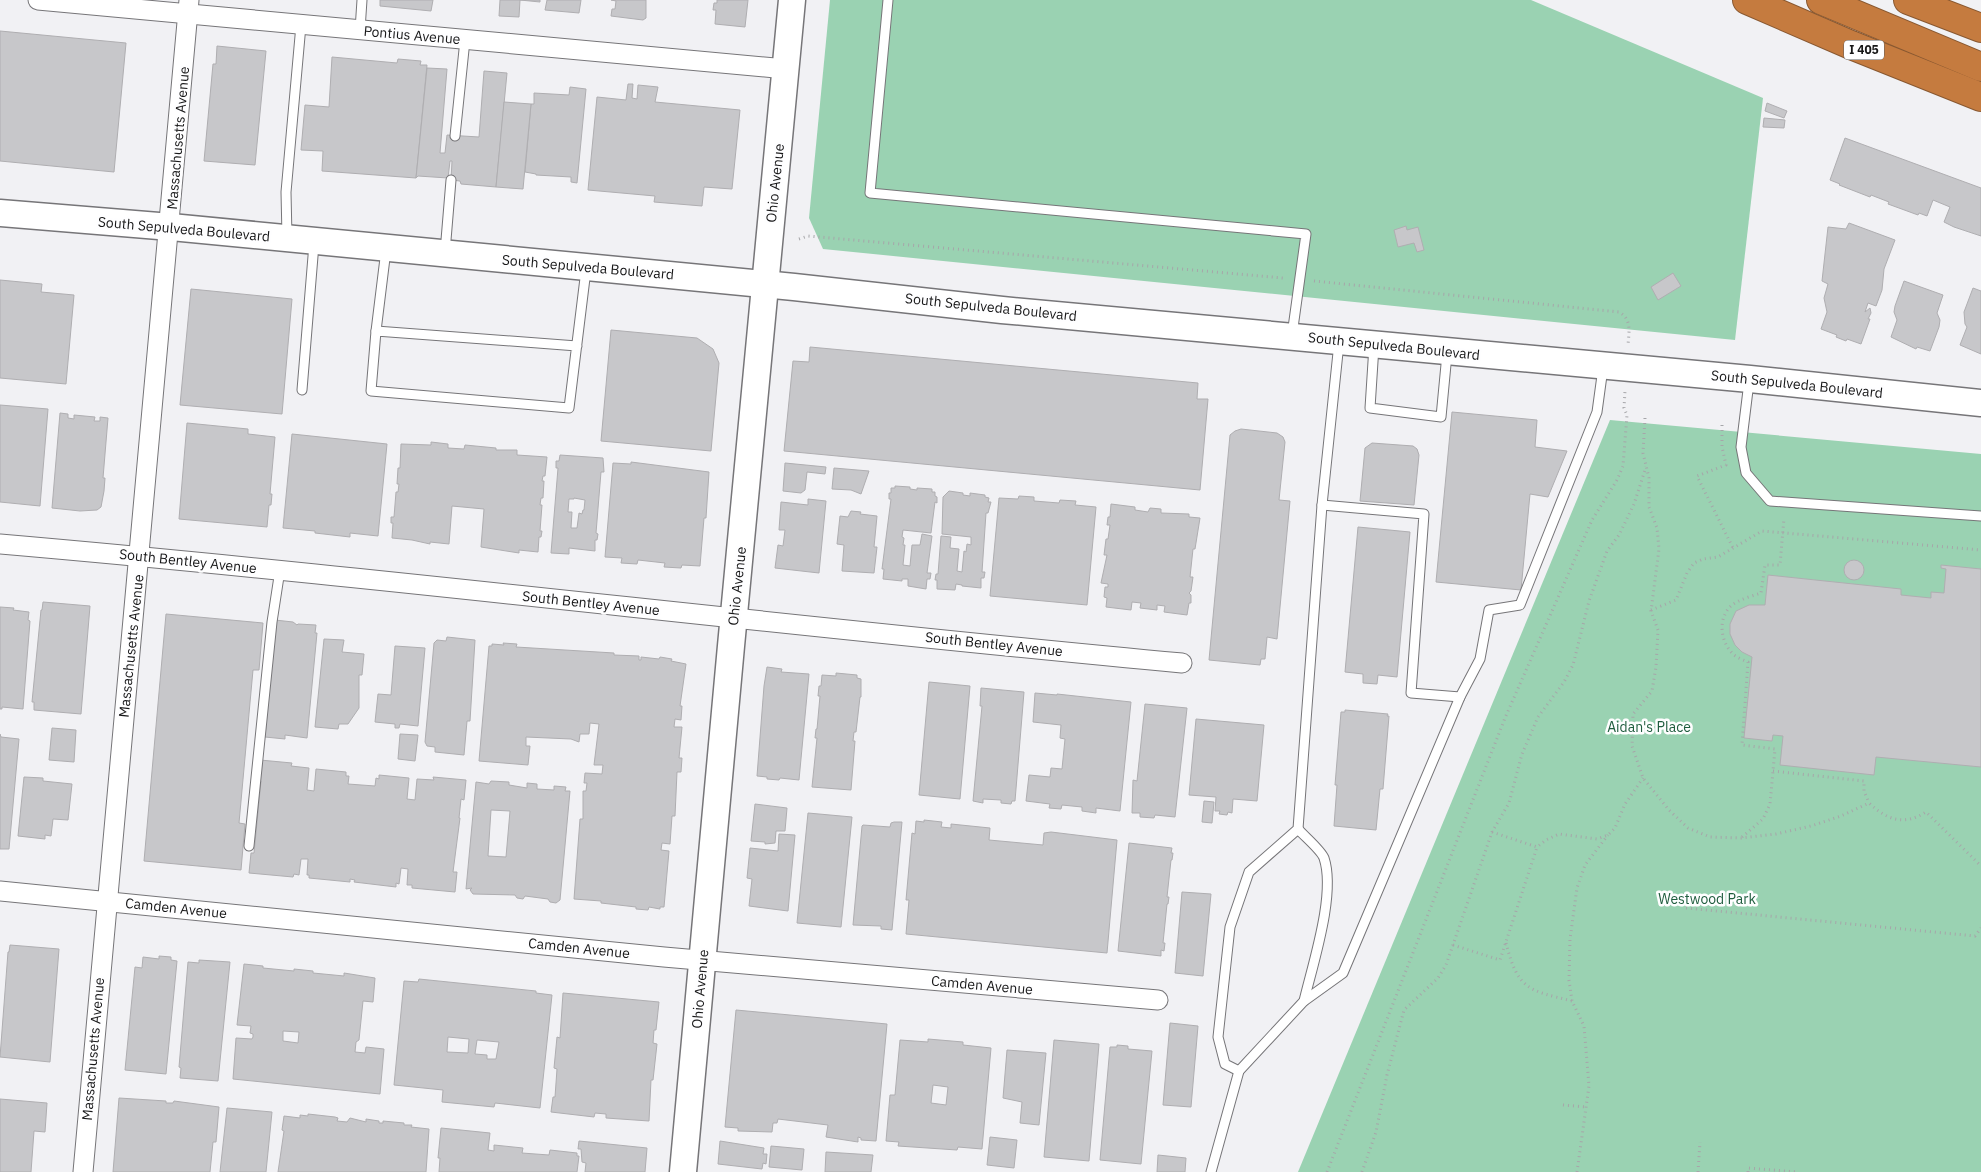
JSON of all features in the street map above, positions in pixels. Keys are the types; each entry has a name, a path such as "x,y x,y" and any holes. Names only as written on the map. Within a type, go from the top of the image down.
{"highway":[{"name":"I 405","path":"1747,0 1851,45 1981,97"},
{"path":"1821,0 1981,67"},
{"path":"1908,0 1981,28"}],"main road":[{"name":"Ohio Avenue","path":"683,1172 792,0"},
{"name":"South Sepulveda Boulevard","path":"0,213 287,238 766,284 1002,310 1374,343 1447,352 1750,379 1981,403"}],"street":[{"name":"Pontius Avenue","path":"38,0 188,7 302,25 786,69"},
{"name":"Massachusetts Avenue","path":"83,1172 106,901 171,227 188,7"},
{"name":"South Bentley Avenue","path":"0,544 280,570 733,619 1182,663"},
{"name":"Camden Avenue","path":"0,891 703,960 1158,1000"}],"lane":[{"path":"360,30 362,0"},
{"path":"888,0 870,193 1306,234 1292,336"},
{"path":"287,238 286,192 302,25"},
{"path":"455,136 465,40"},
{"path":"445,254 451,180"},
{"path":"302,390 314,241"},
{"path":"387,248 376,331 371,391 569,408 586,267"},
{"path":"376,331 577,346"},
{"path":"1239,1071 1225,1064 1218,1037 1230,927 1249,872 1298,830 1322,506 1340,340"},
{"path":"1374,343 1370,408 1441,418 1447,352"},
{"path":"1211,1172 1239,1071 1304,1001 1343,972 1460,697 1480,660 1489,610 1520,605 1597,412 1603,366"},
{"path":"1750,379 1741,447 1746,473 1770,501 1981,516"},
{"path":"1322,506 1424,514 1411,693 1460,697"},
{"path":"249,846 271,631 280,570"},
{"path":"1298,830 1324,856 1327,885 1322,925 1304,1001"}],"path":[{"path":"799,239 808,236 1301,280 1619,312 1625,315 1629,321 1628,339"},
{"path":"1327,1172 1505,718 1592,520 1617,480 1623,466 1626,415 1624,408"},
{"path":"1645,418 1643,453 1649,478 1649,507 1657,528 1659,549 1651,611 1658,630 1656,667 1652,691 1633,714 1632,746 1643,778 1669,810 1688,828 1710,837 1741,838 1776,834 1811,826 1841,816 1869,803"},
{"path":"1722,425 1722,447 1726,465 1697,476 1734,548"},
{"path":"1362,1172 1376,1132 1387,1075 1404,1010 1438,978 1446,966 1492,832 1509,803 1522,754 1538,717 1574,666 1589,601 1608,551 1619,535 1634,504 1646,467"},
{"path":"1741,838 1763,819 1770,804 1775,749 1742,745 1748,662 1729,649 1725,643 1722,630 1724,617 1732,605 1749,596 1761,594 1765,564 1780,565 1785,502"},
{"path":"1651,611 1676,600 1687,573 1694,563 1703,559 1718,557 1762,531 1981,550"},
{"path":"1773,771 1864,781 1864,791 1869,803 1879,813 1896,820 1915,819 1926,812 1981,866"},
{"path":"1577,1172 1589,1086 1584,1026 1572,1002 1568,961 1577,888 1585,865 1615,828 1625,804 1643,778"},
{"path":"1492,832 1537,847"},
{"path":"1453,945 1500,960 1537,847 1559,834 1597,839 1608,835"},
{"path":"1686,908 1975,936 1981,928"},
{"path":"1506,943 1511,964 1518,978 1531,989 1572,1002"},
{"path":"1563,1105 1586,1107"},
{"path":"1698,1172 1700,1142"},
{"path":"1748,1172 1748,1168 1797,1172"}],"green space":[{"path":"830,0 1531,0 1763,98 1735,340 823,249 809,218"},
{"name":"Westwood Park","path":"1610,420 1981,454 1981,1172 1298,1172"}],"building":[{"path":"380,0 433,0 431,11 380,6"},
{"path":"500,0 520,0 519,17 499,16"},
{"path":"520,0 540,0 540,2"},
{"path":"547,0 581,0 579,13 545,10"},
{"path":"611,0 646,0 646,18 643,20 611,16 612,9 615,9 616,1"},
{"path":"717,0 748,0 745,27 715,24 716,10 713,10 714,3 717,3"},
{"path":"0,31 126,43 114,172 0,161"},
{"path":"217,46 266,51 255,165 204,161 213,64 216,64"},
{"path":"332,57 397,63 398,59 421,61 420,65 427,65 416,178 322,171 323,151 301,150 305,105 329,107"},
{"path":"427,68 447,69 440,153 445,153 447,135 479,137 484,71 507,73 496,187 461,184 460,181 451,180 452,161 450,161 448,178 418,176 416,178"},
{"path":"628,84 633,84 632,98 637,99 638,85 658,87 655,102 740,110 732,189 704,187 702,206 654,202 655,196 588,190 597,97 626,100"},
{"path":"570,87 586,89 577,183 571,182 571,177 536,175 525,172 531,104 534,104 534,93 569,95"},
{"path":"504,102 531,104 523,189 496,187"},
{"path":"1767,103 1787,111 1784,118 1765,111"},
{"path":"1764,118 1785,120 1784,128 1763,127"},
{"path":"1845,138 1981,188 1981,236 1944,222 1950,207 1933,200 1927,216 1919,213 1918,215 1830,180"},
{"path":"1849,223 1895,240 1884,269 1882,290 1876,306 1868,303 1865,312 1870,308 1871,313 1868,319 1870,319 1861,344 1847,339 1846,341 1836,337 1837,335 1821,329 1827,312 1824,298 1828,284 1822,281 1828,227 1846,229"},
{"path":"1406,226 1407,230 1418,227 1424,250 1417,252 1414,243 1398,247 1394,230"},
{"path":"1673,273 1681,286 1658,300 1651,287"},
{"path":"0,280 42,284 41,292 74,295 66,384 0,378"},
{"path":"1904,281 1943,295 1937,313 1940,320 1939,327 1930,351 1917,347 1916,349 1891,337 1897,320 1894,312 1895,306"},
{"path":"1973,288 1981,291 1981,354 1960,345 1967,327 1964,312"},
{"path":"191,289 292,299 282,414 180,405"},
{"path":"611,330 697,338 713,349 719,363 711,451 601,441"},
{"path":"810,347 1198,383 1197,399 1208,399 1200,490 784,451 793,361 809,362"},
{"path":"0,405 48,409 40,506 0,502"},
{"path":"1452,412 1537,420 1535,447 1567,451 1548,497 1530,494 1521,590 1436,582"},
{"path":"60,413 68,414 68,418 74,419 74,415 95,417 94,421 100,421 100,417 108,418 103,478 105,478 104,491 101,507 97,510 80,511 52,508"},
{"path":"187,423 248,429 248,434 275,437 270,494 272,494 267,527 179,519"},
{"path":"1241,429 1277,433 1283,437 1285,442 1279,500 1290,501 1277,639 1267,637 1265,659 1261,659 1260,665 1209,660 1230,435"},
{"path":"292,434 387,444 378,536 350,533 350,537 283,528"},
{"path":"431,442 448,444 448,448 464,449 465,445 496,448 496,450 517,450 517,455 547,457 545,476 543,476 542,481 544,481 543,498 541,498 540,505 542,505 540,531 542,531 541,537 539,537 538,552 519,550 519,553 481,547 484,509 452,506 449,544 430,542 430,544 392,538 393,523 391,523 391,517 394,517 396,492 398,492 401,444 431,445"},
{"path":"1372,443 1413,446 1417,449 1419,455 1414,505 1360,501 1365,448"},
{"path":"560,455 603,458 604,472 601,472 596,533 598,534 597,540 595,540 595,551 569,548 569,554 551,553 558,468 556,468 556,461 559,461","holes":["569,499 585,500 584,510 582,514 579,513 577,528 571,528 572,512 568,512"]},
{"path":"631,462 709,472 700,566 664,567 665,563 638,560 637,564 621,563 622,558 605,557 613,463 631,464"},
{"path":"785,463 826,467 825,474 807,472 805,490 801,493 783,491"},
{"path":"834,468 869,471 861,494 851,490 832,489"},
{"path":"895,486 910,487 910,489 917,490 917,488 932,489 932,492 935,492 937,497 931,533 903,530 902,537 904,538 903,545 905,545 903,565 910,566 912,545 920,545 922,534 932,536 927,573 931,573 930,579 927,579 926,589 908,586 908,579 902,579 902,581 883,579 884,569 882,569 891,499 889,499 889,493 891,493 891,488 895,488"},
{"path":"949,491 970,496 970,493 985,495 985,497 989,498 988,502 991,502 988,513 986,513 982,572 985,572 984,578 981,578 981,588 956,584 955,590 937,589 937,580 935,580 936,574 938,574 941,536 951,537 950,548 959,549 957,571 962,572 964,551 966,552 967,544 971,545 971,537 942,534 943,497"},
{"path":"1019,496 1034,497 1034,501 1059,503 1060,500 1076,501 1075,505 1096,507 1087,605 990,596 999,498 1018,499"},
{"path":"808,499 826,501 819,573 775,568 778,545 783,546 785,530 779,530 781,502 808,505"},
{"path":"1111,504 1135,507 1135,510 1148,512 1150,508 1161,509 1161,513 1189,514 1189,517 1200,518 1195,549 1193,549 1190,577 1193,577 1189,593 1191,595 1191,603 1189,603 1187,615 1164,612 1165,606 1157,605 1157,610 1140,608 1141,603 1132,602 1131,610 1106,607 1107,598 1104,597 1105,587 1108,587 1108,584 1101,583 1107,555 1104,555 1110,525 1107,525"},
{"path":"851,511 877,516 874,547 877,547 874,573 842,571 844,545 837,544 840,516 848,517"},
{"path":"1358,527 1410,532 1397,677 1378,675 1377,684 1363,683 1363,674 1345,672"},
{"path":"1854,560 1861,563 1864,570 1861,577 1854,580 1847,577 1844,570 1847,563"},
{"path":"1941,565 1981,569 1981,767 1876,757 1874,775 1780,765 1783,736 1773,735 1772,741 1744,738 1752,657 1742,652 1735,645 1730,634 1730,624 1736,611 1749,605 1765,605 1768,575 1901,589 1901,595 1931,598 1931,592 1944,593 1946,569 1941,568"},
{"path":"43,602 90,606 81,714 34,710 34,702 32,702"},
{"path":"0,607 29,612 28,620 30,621 23,709 2,707 0,709"},
{"path":"166,614 263,623 259,670 253,670 239,823 245,824 241,870 144,861"},
{"path":"275,620 293,622 297,625 316,625 315,633 317,633 307,738 285,735 285,739 265,737"},
{"path":"447,637 475,640 470,721 467,721 464,755 435,752 435,747 427,746 425,742 434,643 437,640 446,641"},
{"path":"324,639 344,640 342,652 364,654 362,675 359,675 359,708 348,724 339,724 338,729 315,727"},
{"path":"503,643 517,644 516,647 639,656 639,660 641,660 641,657 659,659 660,657 686,664 680,706 682,706 681,720 675,719 674,727 682,727 679,758 682,758 681,772 677,772 675,816 672,816 670,844 662,843 661,850 669,851 664,907 660,907 660,909 649,907 648,910 636,909 636,907 601,903 601,901 574,899 580,819 583,819 583,791 586,791 587,783 584,783 585,773 602,774 603,765 594,765 599,724 590,723 589,734 580,734 579,742 571,739 526,737 526,746 530,746 528,765 479,761 489,646 492,646 492,644 504,645"},
{"path":"395,646 425,648 418,726 400,724 399,728 395,728 395,724 375,722 378,694 391,695"},
{"path":"767,667 782,669 781,672 809,674 799,780 767,779 767,777 757,776"},
{"path":"836,673 857,675 857,678 861,679 861,697 853,741 855,741 851,790 812,787 820,696 818,696 819,686 821,686 822,675 836,676"},
{"path":"929,682 970,686 960,799 919,795"},
{"path":"981,688 1024,692 1015,801 1012,801 1011,804 1001,803 1001,800 983,799 983,803 973,801 982,706 980,706"},
{"path":"1035,693 1131,702 1120,811 1096,808 1096,813 1082,811 1082,807 1062,805 1061,809 1049,808 1050,804 1026,801 1029,775 1050,777 1051,768 1062,769 1065,739 1060,738 1061,725 1033,722"},
{"path":"1145,704 1187,708 1175,817 1155,815 1154,818 1140,817 1140,813 1132,813 1133,780 1137,781"},
{"path":"1345,710 1388,714 1387,716 1389,716 1383,789 1380,789 1376,830 1334,826 1337,785 1335,785 1341,712 1345,712"},
{"path":"1196,719 1264,725 1257,801 1233,799 1232,813 1228,812 1227,815 1219,814 1220,811 1215,811 1216,797 1189,795"},
{"path":"52,728 76,730 74,762 49,760"},
{"path":"0,734 1,737 19,739 9,849 0,849"},
{"path":"400,734 418,735 415,761 398,759"},
{"path":"260,760 292,763 291,766 309,768 307,790 314,791 316,769 346,772 346,776 349,776 348,784 375,786 376,778 379,779 379,775 409,778 407,799 415,800 417,779 434,780 433,777 466,780 464,800 461,799 453,872 457,872 455,892 412,888 412,885 407,885 408,869 401,868 399,884 396,883 396,887 354,882 355,880 350,879 350,882 309,878 309,875 307,875 308,859 301,859 299,875 294,874 293,877 249,873 251,853 254,853 261,781 258,781"},
{"path":"24,777 43,778 43,781 72,784 68,820 53,819 51,836 45,835 45,839 18,836"},
{"path":"491,781 509,782 509,785 527,788 527,783 537,784 537,789 554,790 554,786 566,787 565,791 570,791 560,900 556,903 550,902 548,899 525,896 523,899 517,898 515,895 473,894 470,890 472,888 466,889 476,782 489,784","holes":["491,810 510,811 506,857 488,856"]},
{"path":"1204,801 1214,802 1212,823 1202,822"},
{"path":"755,804 787,808 785,831 776,831 775,843 765,844 765,842 751,841"},
{"path":"808,813 852,817 841,927 797,923"},
{"path":"924,820 942,822 941,827 951,828 951,824 990,828 989,840 1043,845 1044,833 1051,832 1117,840 1107,953 906,934 909,900 906,900 912,833 915,834 916,821 924,822"},
{"path":"902,822 892,930 881,929 881,926 853,925 862,826 890,827 891,823"},
{"path":"779,834 795,835 788,911 749,906 752,879 747,878 750,848 778,851"},
{"path":"1129,843 1172,848 1171,853 1173,853 1167,897 1169,897 1163,943 1165,943 1164,951 1161,950 1161,956 1118,951"},
{"path":"1182,892 1211,894 1203,976 1175,973"},
{"path":"10,945 59,949 50,1062 0,1057"},
{"path":"159,956 171,957 171,960 177,961 166,1074 125,1070 135,967 142,968 143,957 159,959"},
{"path":"199,960 230,962 218,1081 180,1078 181,1068 179,1067 188,962 199,963"},
{"path":"244,964 263,966 263,968 294,971 294,969 344,976 344,973 375,978 373,1002 363,1001 359,1040 356,1042 355,1052 365,1053 366,1047 384,1049 380,1094 233,1079 236,1038 252,1039 253,1037 253,1034 250,1033 251,1026 237,1025","holes":["283,1031 299,1032 298,1043 283,1041"]},
{"path":"419,979 536,991 536,993 552,995 540,1108 495,1103 494,1107 442,1102 443,1090 394,1085 404,981 418,982","holes":["448,1037 469,1039 468,1053 447,1052","477,1040 499,1042 496,1059 487,1059 487,1055 475,1054"]},
{"path":"563,993 659,1002 656,1030 654,1030 653,1043 657,1044 653,1080 651,1080 649,1121 606,1118 606,1114 595,1113 594,1117 551,1112 553,1097 555,1097 557,1069 554,1068 557,1037 560,1038"},
{"path":"736,1010 887,1024 876,1141 861,1140 858,1137 858,1142 826,1137 828,1125 778,1119 777,1123 773,1123 772,1132 738,1131 738,1128 725,1127"},
{"path":"1170,1023 1198,1026 1191,1107 1163,1105"},
{"path":"928,1039 963,1042 963,1045 991,1048 982,1149 958,1147 957,1150 898,1146 899,1142 886,1141 890,1095 895,1095 900,1040 928,1042","holes":["933,1085 948,1087 946,1105 931,1103"]},
{"path":"1054,1040 1099,1044 1089,1161 1044,1157"},
{"path":"1117,1045 1128,1046 1128,1049 1152,1051 1141,1164 1100,1160 1110,1047 1117,1047"},
{"path":"1007,1050 1046,1053 1039,1125 1020,1123 1022,1102 1003,1098"},
{"path":"119,1098 166,1101 166,1103 173,1103 174,1101 219,1107 216,1142 213,1142 210,1172 113,1172"},
{"path":"0,1099 47,1103 45,1132 34,1131 31,1172 0,1172"},
{"path":"227,1108 272,1112 266,1172 220,1172"},
{"path":"308,1114 335,1117 338,1118 337,1121 347,1122 350,1118 366,1122 366,1119 379,1121 379,1123 383,1123 383,1121 404,1123 404,1125 412,1125 411,1127 429,1129 426,1172 278,1172 284,1131 282,1130 284,1116 300,1118 300,1115 308,1116"},
{"path":"441,1128 490,1133 488,1150 494,1151 494,1145 523,1148 522,1153 549,1155 550,1150 577,1153 577,1156 579,1156 577,1172 439,1172 440,1158 438,1158"},
{"path":"990,1137 1017,1140 1014,1168 987,1165"},
{"path":"579,1141 647,1148 645,1172 585,1172 586,1163 582,1162 581,1149 578,1149"},
{"path":"720,1141 764,1148 763,1154 767,1154 766,1164 763,1163 762,1169 718,1164"},
{"path":"771,1146 804,1149 802,1170 769,1167"},
{"path":"826,1152 873,1155 871,1172 825,1172"},
{"path":"1158,1155 1186,1158 1185,1172 1157,1172"}],"park label":[{"name":"Aidan's Place","path":"1649,727"}]}
